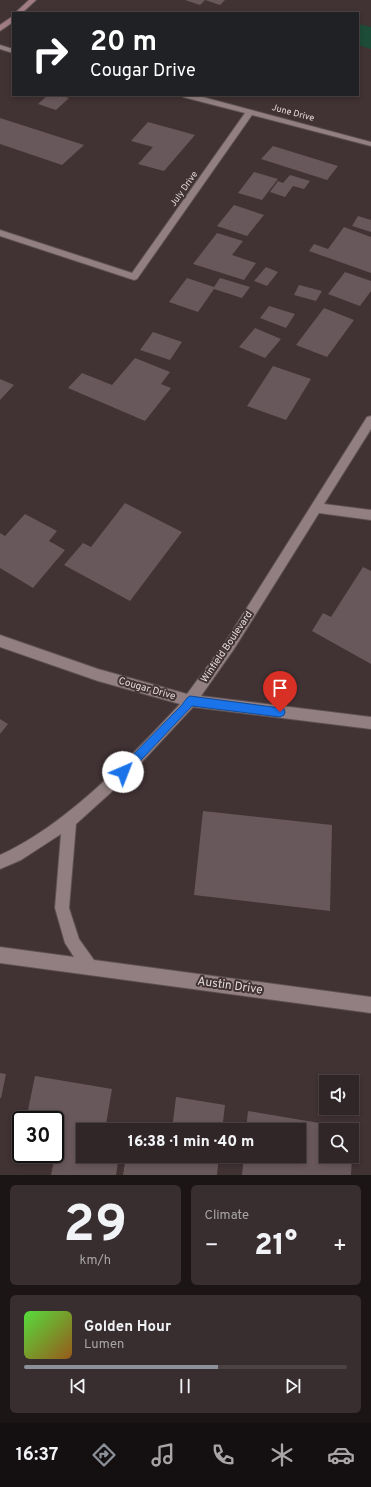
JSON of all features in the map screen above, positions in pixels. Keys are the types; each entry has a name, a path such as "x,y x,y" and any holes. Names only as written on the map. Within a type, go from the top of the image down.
{"main road":[{"path":"19,12 33,0"},
{"path":"0,29 12,19"}],"street":[{"path":"0,47 12,51"},
{"name":"June Drive","path":"190,96 371,144"},
{"name":"July Drive","path":"0,233 134,277 250,112"},
{"name":"Winfield Boulevard","path":"0,862 16,855 69,821 123,772 184,709 230,645 371,420"},
{"path":"316,508 371,515"},
{"name":"Cougar Drive","path":"0,641 98,675 190,701 371,723"},
{"path":"69,821 62,908 73,943 90,967"},
{"name":"Austin Drive","path":"0,955 371,1004"}],"green space":[{"path":"359,24 371,27 371,49 359,45"}],"building":[{"path":"185,0 205,0 200,5"},
{"path":"205,0 225,0 220,5"},
{"path":"47,96 62,96 69,98 56,110 38,104"},
{"path":"0,118 84,145 62,165 0,144"},
{"path":"148,122 195,135 164,171 138,164 153,147 131,141"},
{"path":"273,146 338,166 327,180 261,159"},
{"path":"254,172 278,179 262,200 238,193"},
{"path":"290,175 310,181 304,189 293,186 285,197 270,192 278,181 283,183"},
{"path":"234,205 264,215 247,236 217,226"},
{"path":"358,216 371,220 371,232 352,226"},
{"path":"344,227 371,237 371,273 309,251 314,244 328,249"},
{"path":"217,233 243,241 232,255 256,263 244,280 193,264"},
{"path":"266,267 278,272 267,286 254,281"},
{"path":"345,272 371,281 371,291 360,306 328,294"},
{"path":"187,278 214,287 220,278 250,287 242,298 214,289 198,312 169,302"},
{"path":"299,285 322,291 316,301 294,295"},
{"path":"269,306 295,314 286,328 260,318"},
{"path":"324,308 354,320 327,357 296,345"},
{"path":"255,328 281,339 265,358 239,347"},
{"path":"153,332 182,342 170,360 140,350"},
{"path":"135,358 170,372 161,384 171,388 145,421 68,388 82,373 112,385"},
{"path":"273,366 311,379 286,420 247,406"},
{"path":"0,379 14,385 0,400"},
{"path":"125,503 182,532 130,601 64,565 83,543 91,547"},
{"path":"25,514 57,531 49,541 65,550 33,588 0,568 0,533 5,536"},
{"path":"363,567 371,571 371,664 312,631 323,613 331,617"},
{"path":"0,719 8,724 0,734"},
{"path":"203,811 332,825 330,911 194,895"},
{"path":"0,1073 6,1074 1,1098 0,1098"},
{"path":"35,1076 112,1089 106,1123 76,1123 76,1163 118,1163 116,1175 51,1175 54,1163 64,1163 64,1111 28,1111"},
{"path":"176,1097 225,1105 223,1123 173,1123"},
{"path":"248,1111 319,1123 319,1163 352,1163 351,1175 242,1175 243,1163 306,1163 306,1123 247,1123"},
{"path":"125,1163 218,1163 217,1175 123,1175"}],"route":[{"path":"123,772 190,701 280,712"}]}
